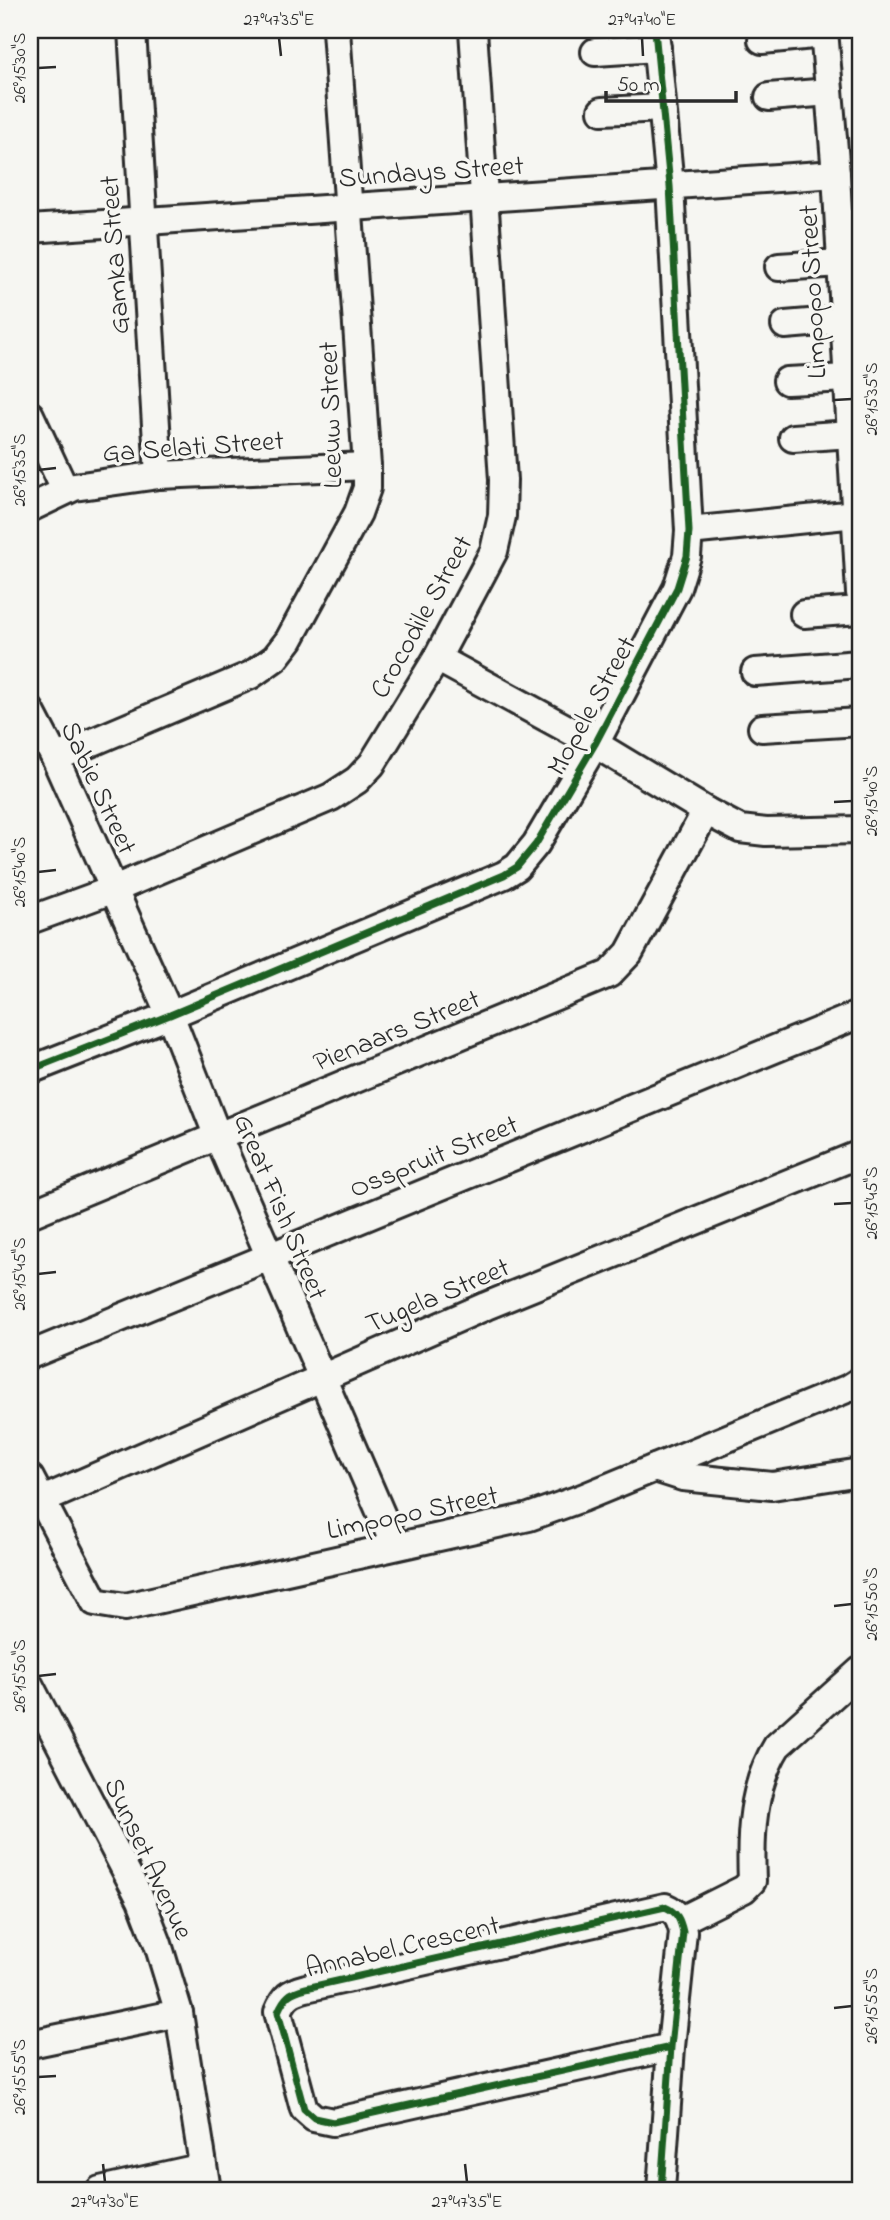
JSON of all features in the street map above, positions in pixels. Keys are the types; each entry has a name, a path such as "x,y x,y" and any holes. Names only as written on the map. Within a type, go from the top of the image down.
{"street":[{"name":"Gamka Street","path":"132,30 159,475"},
{"name":"Leeuw Street","path":"55,758 251,675 275,658 289,640 358,513 367,488 366,466 336,30"},
{"name":"Crocodile Street","path":"30,920 113,890 346,789 372,764 437,658 494,551 502,516 503,480 473,30"},
{"path":"761,40 824,32"},
{"name":"Limpopo Street","path":"824,32 836,174 860,593"},
{"path":"594,51 656,39"},
{"name":"Mopele Street","path":"30,1070 170,1015 504,875 517,867 536,844 595,744 677,588 687,556 689,531 670,186 656,39"},
{"path":"769,97 829,92"},
{"path":"601,111 662,107"},
{"name":"Sundays Street","path":"30,229 836,174"},
{"path":"779,267 841,263"},
{"path":"785,325 845,320"},
{"path":"787,381 848,378"},
{"path":"30,415 65,490"},
{"path":"793,438 851,434"},
{"name":"Ga Selati Street","path":"30,508 65,490 84,485 159,475 366,466"},
{"path":"689,531 856,514"},
{"path":"804,614 860,610"},
{"path":"437,658 595,744 740,829 860,830"},
{"path":"755,672 860,664"},
{"name":"Sabie Street","path":"30,710 55,758 113,890"},
{"path":"762,728 860,722"},
{"name":"Pienaars Street","path":"30,1214 609,974 629,953 706,811"},
{"name":"Great Fish Street","path":"113,890 170,1015 268,1256 395,1546"},
{"name":"Osspruit Street","path":"30,1356 860,1014"},
{"name":"Tugela Street","path":"36,1489 322,1379 486,1306 860,1154"},
{"name":"Limpopo Street","path":"36,1489 95,1602 125,1607 529,1517 655,1468 849,1388 860,1381"},
{"path":"655,1468 694,1478 772,1486 860,1472"},
{"path":"662,2190 671,2047 683,1932 680,1921 744,1889 752,1881 751,1850 757,1791 772,1754 777,1746 860,1671"},
{"name":"Sunset Avenue","path":"30,1686 141,1900 158,1944 179,2013 205,2178"},
{"name":"Annabel Crescent","path":"671,2047 333,2122 314,2118 304,2109 278,2012 291,1992 306,1988 664,1907 673,1911 680,1921"},
{"path":"30,2044 179,2013"},
{"path":"100,2190 205,2178"}],"cycle path":[{"path":"30,1070 170,1015 504,875 517,867 536,844 595,744 677,588 687,556 689,531 670,186 655,30"},
{"path":"661,2190 671,2047 683,1932 677,1917 665,1907 306,1988 288,1996 278,2012 304,2109 314,2118 333,2122 671,2047"}]}
